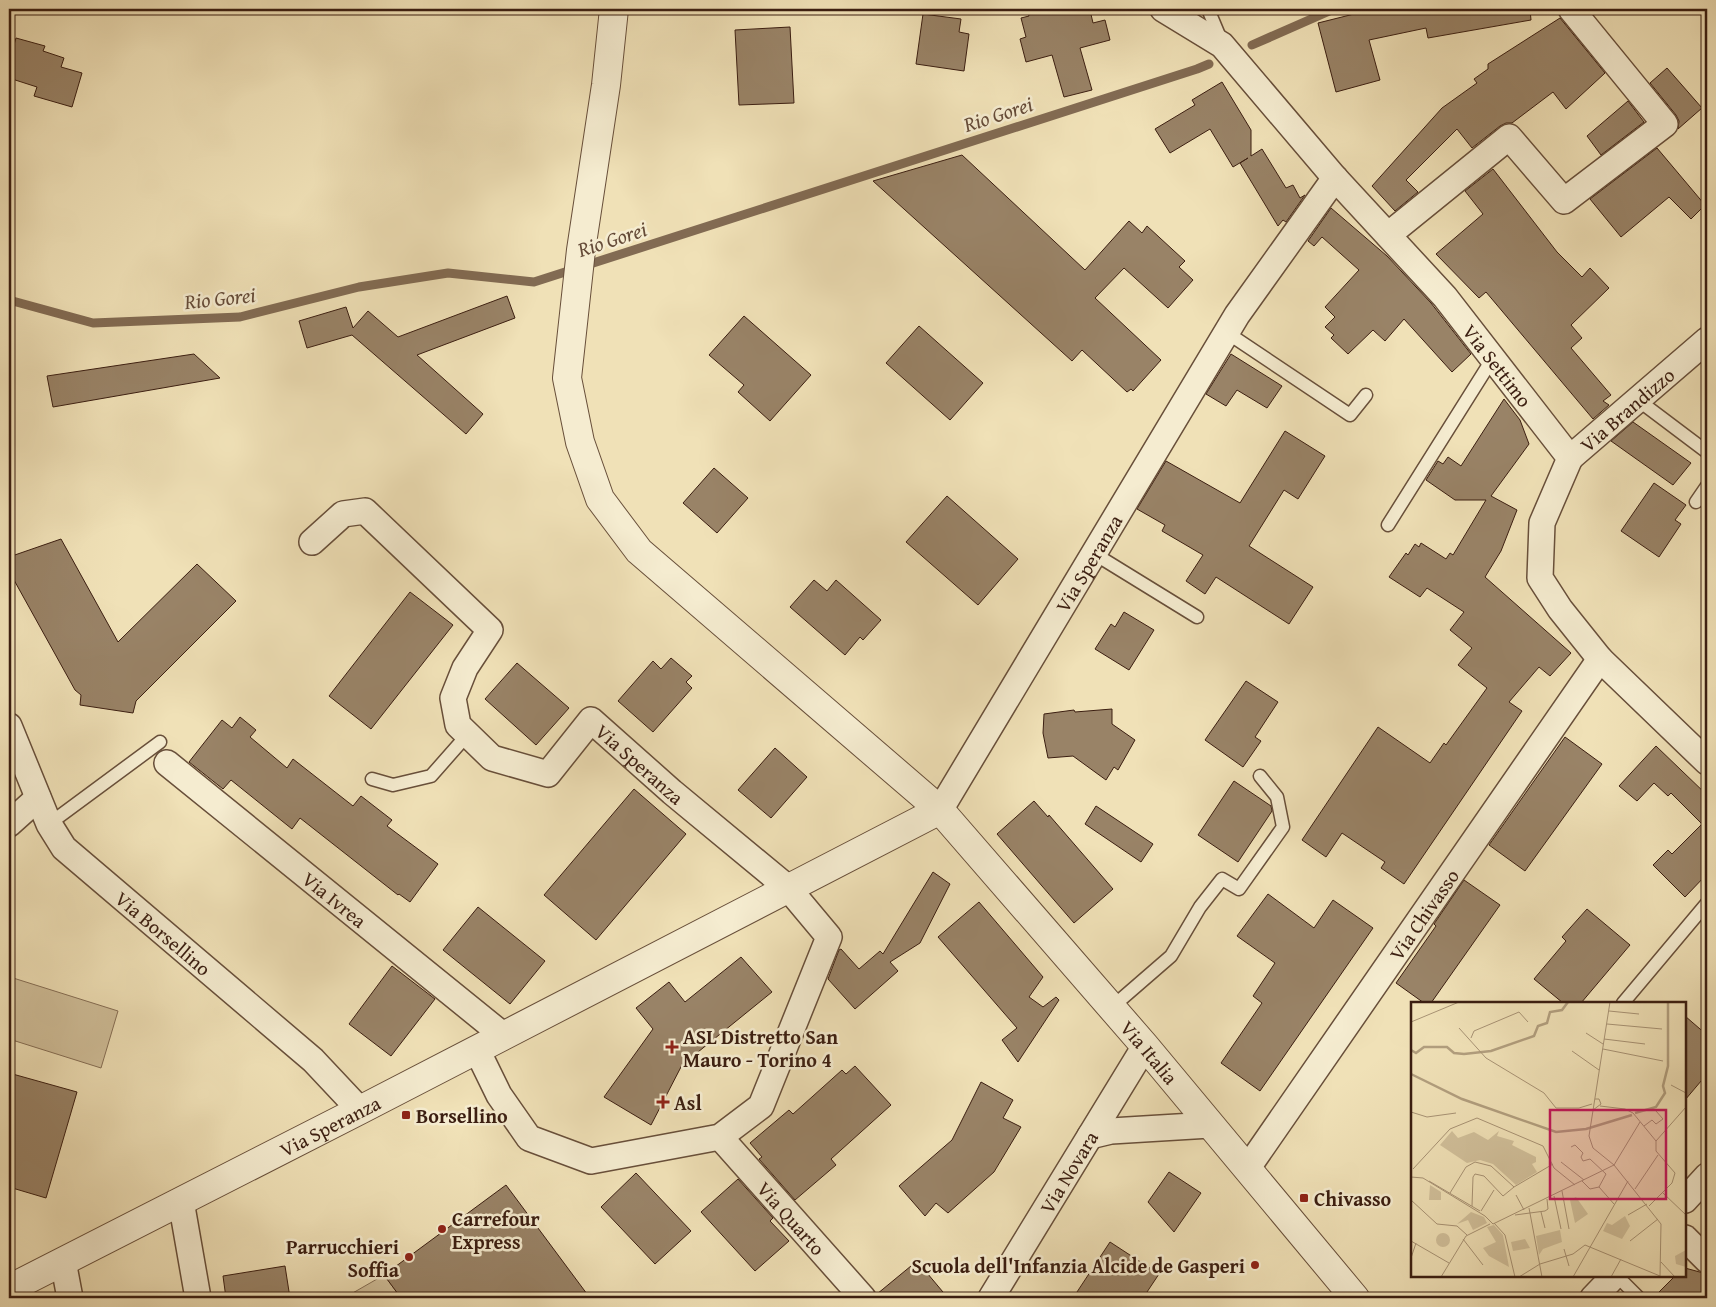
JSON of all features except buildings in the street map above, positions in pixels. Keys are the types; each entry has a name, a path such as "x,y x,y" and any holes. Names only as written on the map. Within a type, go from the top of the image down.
{"street":[{"name":"Via Settimo","path":"1163,9 1222,45 1335,178 1445,297 1570,458"},
{"path":"1388,235 1509,137 1564,201 1665,124 1571,9"},
{"name":"Via Italia","path":"615,11 606,85 581,250 567,378 580,442 600,499 639,551 940,810 1145,1046 1355,1298"},
{"name":"Via Speranza","path":"9,1289 477,1050 940,810 1226,332 1335,178"},
{"name":"Via Brandizzo","path":"1570,458 1707,340"},
{"path":"1570,458 1542,523 1540,578 1560,609 1600,659 1707,762"},
{"name":"Via Speranza","path":"312,542 343,514 366,511 490,630 465,668 452,698 458,725 492,758 548,774 591,720 672,792 788,888 829,937 761,1106 720,1137 591,1161 529,1138 499,1095 477,1050"},
{"name":"Via Chivasso","path":"1247,1169 1600,659"},
{"name":"Via Borsellino","path":"9,726 49,824 64,848 313,1060 360,1110"},
{"name":"Via Ivrea","path":"164,752 504,1036"},
{"path":"9,824 38,798"},
{"name":"Via Novara","path":"991,1298 1145,1046"},
{"path":"1090,1136 1111,1131 1210,1125"},
{"name":"Via Quarto","path":"720,1137 863,1298"},
{"path":"1686,1199 1707,1176"},
{"path":"181,1201 198,1298"},
{"path":"1686,1239 1707,1260"},
{"path":"63,1262 70,1298"},
{"path":"1593,1298 1614,1277"}],"lane":[{"path":"1208,9 1222,45"},
{"path":"1226,332 1350,415 1366,395"},
{"path":"1388,525 1493,358"},
{"path":"1638,400 1707,452"},
{"path":"1696,502 1707,486"},
{"path":"1093,553 1197,617"},
{"path":"372,779 393,785 431,776 468,734"},
{"path":"49,824 164,752"},
{"path":"1111,1008 1171,956 1200,907 1222,879 1239,889 1283,827 1276,797 1260,776"},
{"path":"1624,1002 1707,903"},
{"path":"1616,1277 1640,1298"}],"shaded area":[{"path":"10,977 118,1011 101,1068 9,1039"},
{"path":"384,1275 401,1298 344,1298"}],"waterway":[{"path":"1252,45 1334,9"},
{"name":"Rio Gorei","path":"9,300 93,323 240,317 359,287 448,273 534,282 1209,64"}],"place":[{"name":"ASL Distretto San Mauro - Torino 4","path":"672,1047"},
{"name":"Asl","path":"663,1102"},
{"name":"Borsellino","path":"406,1115"},
{"name":"Chivasso","path":"1304,1198"},
{"name":"Carrefour Express","path":"442,1229"},
{"name":"Parrucchieri Soffia","path":"409,1257"},
{"name":"Scuola dell'Infanzia Alcide de Gasperi","path":"1255,1265"}]}
